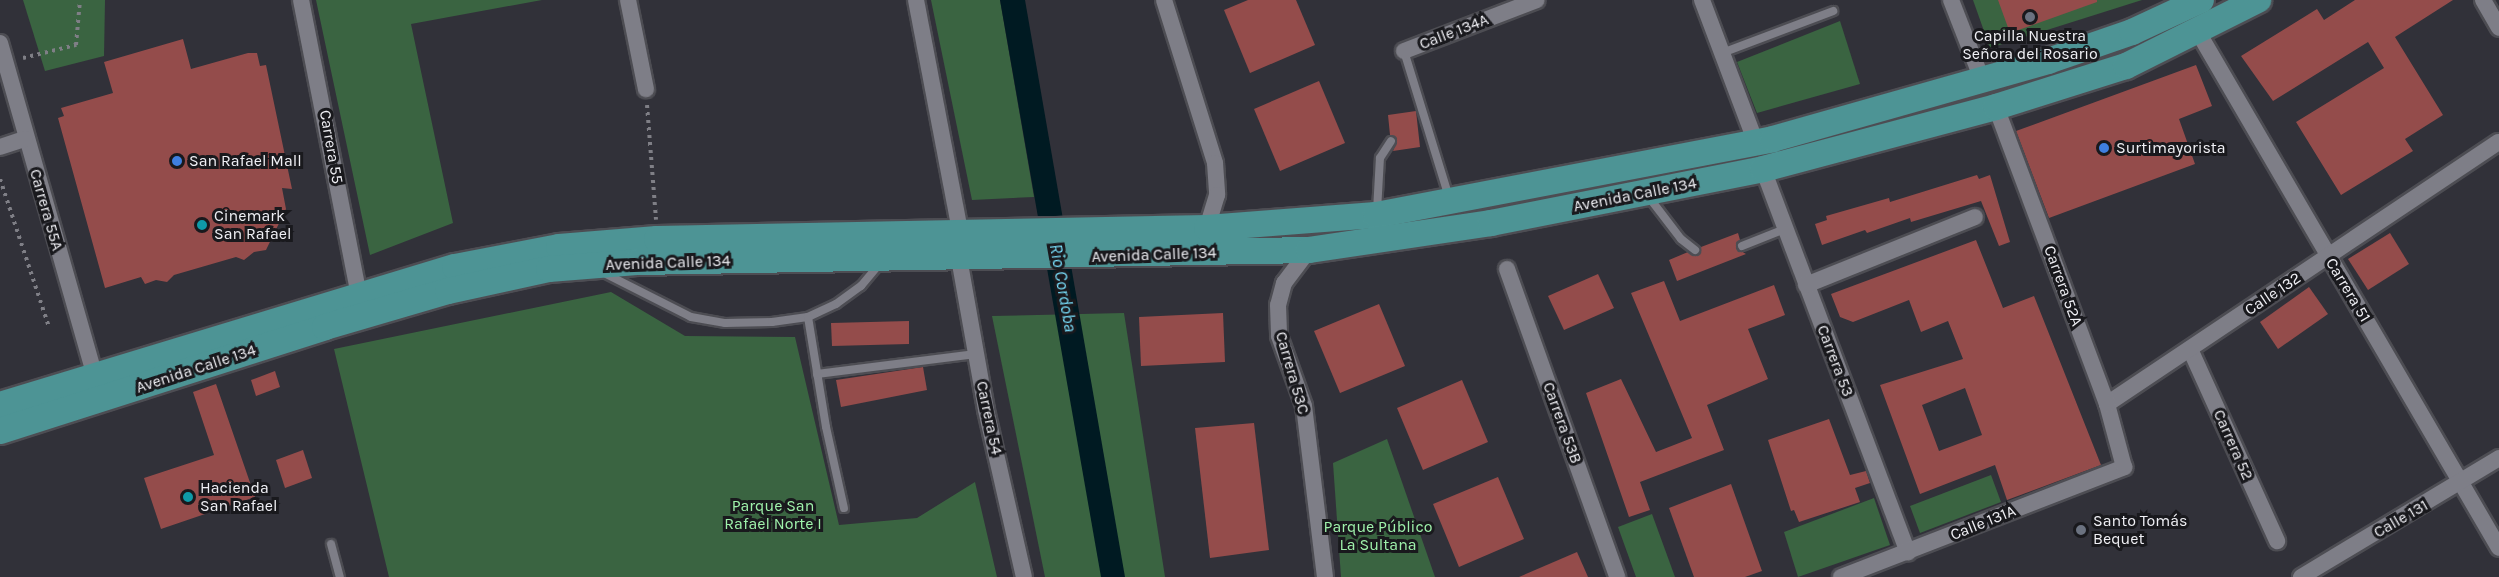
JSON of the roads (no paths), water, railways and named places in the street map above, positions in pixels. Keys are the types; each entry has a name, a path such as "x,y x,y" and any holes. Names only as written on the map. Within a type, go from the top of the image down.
{"main road":[{"name":"Avenida Calle 134","path":"0,405 359,295 506,255 657,239 960,247 1027,258 1309,250 1491,223 1763,169 1996,107 2126,66 2258,0"},
{"name":"Avenida Calle 134","path":"0,431 448,291 580,266 883,259 960,247 1021,233 1207,228 1376,215 1756,142 1983,82 2132,32 2188,3"}],"street":[{"name":"Carrera 55","path":"301,0 359,295"},
{"path":"628,0 646,89"},
{"name":"Carrera 54","path":"916,0 960,247 976,354 1024,577"},
{"path":"1164,0 1215,163 1216,195 1207,228"},
{"name":"Calle 134A","path":"1404,51 1537,0"},
{"path":"1702,0 1756,142"},
{"path":"1951,0 1983,82"},
{"path":"2483,0 2499,28"},
{"name":"Carrera 51","path":"2198,32 2328,257 2463,482 2499,548"},
{"name":"Carrera 55A","path":"0,43 25,139 95,376"},
{"name":"Carrera 52A","path":"1996,107 2107,404 2124,467"},
{"path":"0,147 25,139"},
{"name":"Calle 132","path":"2107,404 2499,142"},
{"name":"Carrera 53","path":"1763,169 1908,553"},
{"path":"1806,285 1975,217"},
{"name":"Carrera 53C","path":"1309,250 1284,283 1278,315 1279,336 1304,406 1325,577"},
{"name":"Carrera 53B","path":"1507,269 1617,577"},
{"name":"Carrera 52","path":"2190,349 2277,541"},
{"name":"Calle 131","path":"2301,577 2463,482 2499,458"},
{"name":"Calle 131A","path":"1841,577 1860,574 2124,467"}],"lane":[{"path":"1722,53 1833,11"},
{"path":"1404,51 1450,201"},
{"path":"1419,136 1430,136"},
{"path":"1376,215 1380,158 1391,141"},
{"path":"1646,193 1681,239 1695,250"},
{"path":"1742,246 1785,229"},
{"path":"580,266 607,274 691,317 725,323 808,316 837,304 861,286 883,259"},
{"path":"808,316 817,374 844,508"},
{"path":"817,374 976,354"},
{"path":"331,544 339,577"}],"water":[{"name":"Rio Cordoba","path":"1000,0 1025,0 1125,577 1101,577"}],"place":[{"name":"Capilla Nuestra Señora del Rosario","path":"2030,17"},
{"name":"Surtimayorista","path":"2104,148"},
{"name":"San Rafael Mall","path":"177,161"},
{"name":"Cinemark San Rafael","path":"202,225"},
{"name":"Hacienda San Rafael","path":"188,497"},
{"name":"Santo Tomás Bequet","path":"2081,530"}],"park label":[{"name":"Parque San Rafael Norte I","path":"773,515"},
{"name":"Parque Público La Sultana","path":"1378,536"}]}
